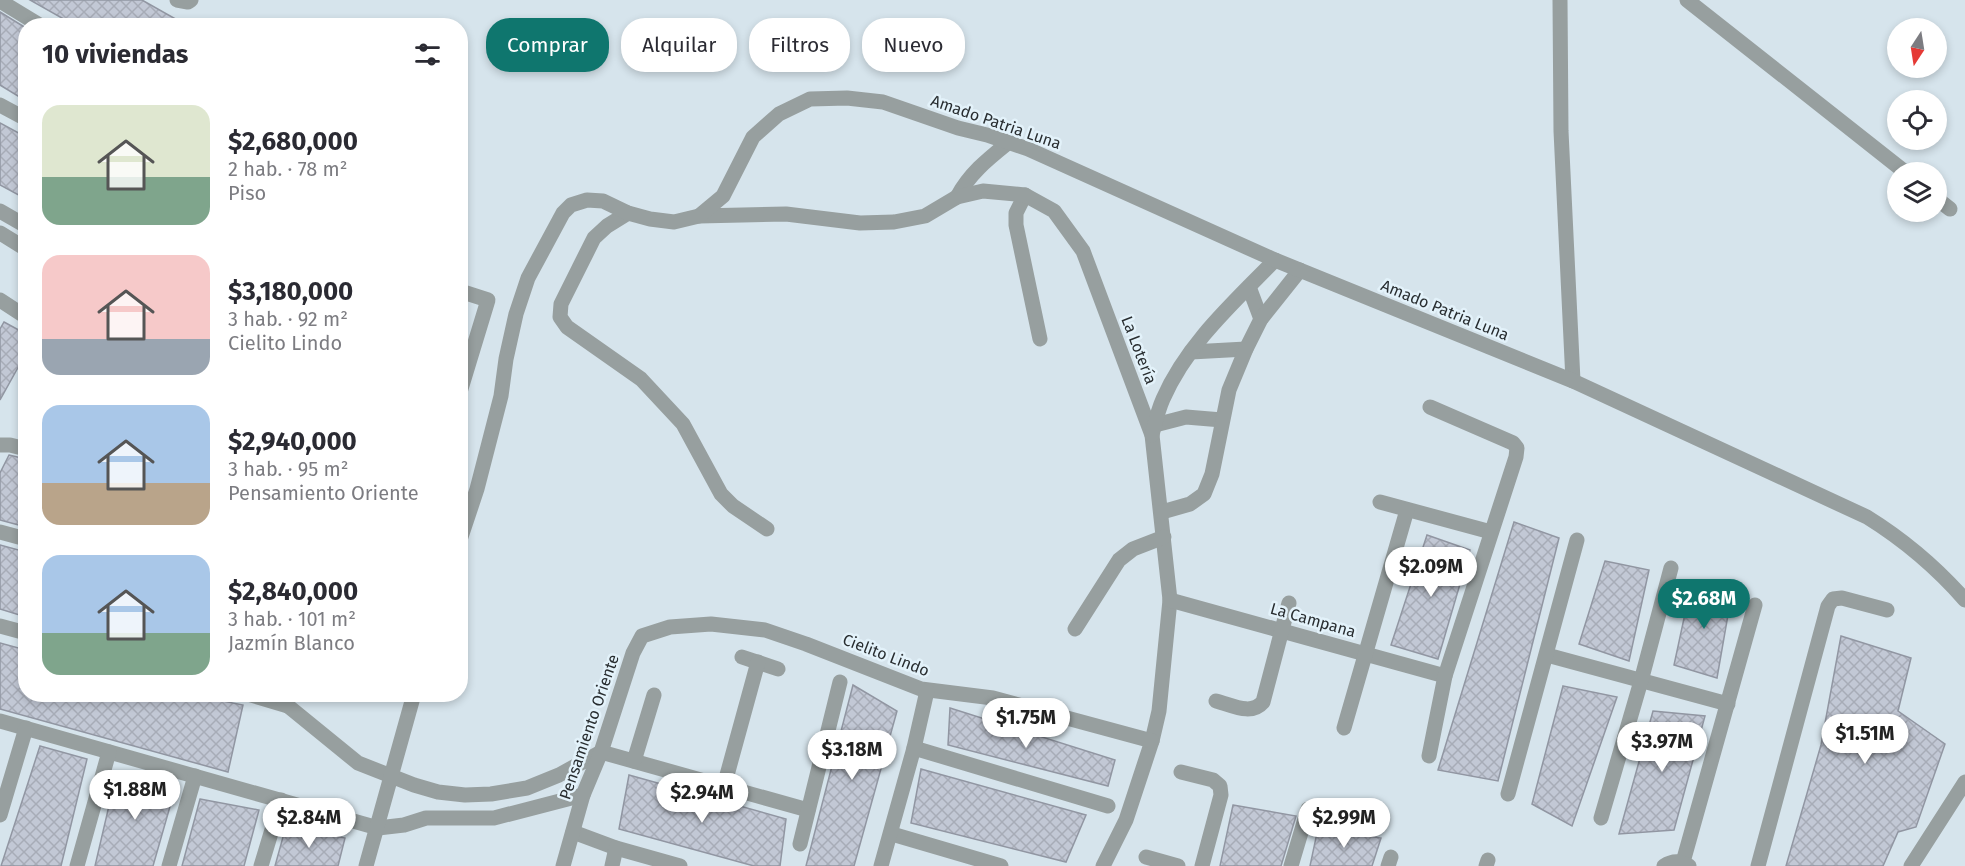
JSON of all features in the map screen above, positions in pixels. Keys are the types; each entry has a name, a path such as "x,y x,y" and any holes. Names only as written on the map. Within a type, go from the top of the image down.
{"street":[{"path":"177,0 188,2 191,0"},
{"path":"1687,0 1892,162"},
{"path":"0,1 28,18"},
{"path":"1558,1 1561,131 1573,381"},
{"name":"Amado Patria Luna","path":"699,216 723,195 753,137 779,114 810,99 847,98 883,102 1028,149 1275,260 1573,381 1867,517 1896,535 1924,557 1965,600"},
{"path":"0,105 18,115"},
{"path":"957,198 981,164 1009,142"},
{"name":"La Lotería","path":"468,516 501,396 511,336 528,278 563,213 571,205 587,200 603,201 628,213 674,222 699,216 786,214 860,223 894,222 925,216 957,198 983,191 1025,195 1054,211 1083,251 1153,430 1170,600 1160,711 1126,820 1103,866"},
{"path":"1025,195 1018,206 1016,225 1040,339"},
{"path":"0,211 18,221"},
{"path":"628,213 606,226 594,238 561,304 560,317 567,327 641,379 683,424 722,494 733,506 767,529"},
{"path":"0,233 18,244"},
{"path":"1153,430 1162,401 1177,371 1211,326 1275,260"},
{"path":"1162,512 1190,504 1203,494 1212,474 1229,390 1246,349 1261,319 1300,270"},
{"path":"1249,286 1261,319"},
{"path":"468,293 489,300 468,367"},
{"path":"2,304 18,313"},
{"path":"1191,352 1246,349"},
{"path":"1428,756 1445,676 1517,448 1513,442 1430,407"},
{"path":"1153,430 1186,417 1222,420"},
{"path":"0,445 18,447"},
{"path":"1380,502 1491,532"},
{"path":"1344,728 1407,510"},
{"path":"0,532 18,537"},
{"path":"1075,629 1119,560 1133,549 1164,537"},
{"path":"1508,794 1577,540"},
{"path":"1601,818 1671,568"},
{"path":"1758,866 1828,606 1833,599 1842,598 1887,610"},
{"name":"La Campana","path":"1170,600 1445,676"},
{"path":"1216,701 1252,710 1258,708 1263,702 1289,603"},
{"path":"1664,866 1674,861 1686,864 1755,605"},
{"name":"Cielito Lindo","path":"642,636 670,627 711,624 765,630 927,691 993,699 1152,741"},
{"path":"0,626 18,631"},
{"name":"Pensamiento Oriente","path":"563,866 583,795 601,752 633,653 642,636"},
{"path":"1547,655 1728,704"},
{"path":"742,657 778,669"},
{"path":"724,786 758,662"},
{"path":"800,844 840,682"},
{"path":"881,866 892,834 927,691"},
{"path":"634,761 654,695"},
{"path":"285,702 358,763 438,792 465,795 492,794 527,788 559,775 601,752 808,810"},
{"path":"366,866 412,702"},
{"path":"0,721 378,828 404,825 426,818 494,818 583,795"},
{"path":"0,815 26,728"},
{"path":"914,748 1108,806"},
{"path":"76,866 109,752"},
{"path":"1181,772 1213,780 1220,786 1221,795 1202,866"},
{"path":"169,866 195,776"},
{"path":"1911,866 1965,782"},
{"path":"261,866 281,800"},
{"path":"1290,866 1308,809"},
{"path":"573,832 616,848 680,866"},
{"path":"892,834 1001,866"},
{"path":"612,866 616,848"},
{"path":"1146,857 1178,866"}],"building":[{"path":"30,0 142,0 174,18 62,18"},
{"path":"0,12 18,23 18,96 0,85"},
{"path":"0,123 18,133 18,195 0,185"},
{"path":"4,322 18,330 18,367 0,400 0,329"},
{"path":"9,455 18,457 18,525 0,520 0,473"},
{"path":"1514,522 1559,538 1498,781 1438,770"},
{"path":"1427,535 1470,550 1438,659 1391,645"},
{"path":"0,545 18,550 18,615 0,609"},
{"path":"1605,561 1649,570 1629,661 1579,644"},
{"path":"1692,581 1732,592 1717,678 1674,665"},
{"path":"1841,636 1911,658 1898,711 1945,744 1916,827 1898,832 1883,866 1786,866 1821,745"},
{"path":"0,643 18,648 18,702 228,702 243,705 228,772 0,709"},
{"path":"853,685 897,711 854,866 806,866"},
{"path":"1563,686 1617,697 1572,826 1532,804"},
{"path":"950,708 1115,760 1108,786 948,745"},
{"path":"1653,711 1705,716 1674,830 1619,834"},
{"path":"40,746 87,759 61,866 1,866"},
{"path":"921,769 1086,815 1066,862 911,823"},
{"path":"117,771 177,782 153,866 95,866"},
{"path":"629,775 786,819 780,866 754,866 619,829"},
{"path":"200,799 259,810 244,866 182,866"},
{"path":"1233,805 1296,816 1281,866 1220,866"},
{"path":"286,826 345,838 338,866 275,866"},
{"path":"1318,828 1381,838 1372,866 1310,866"}]}
